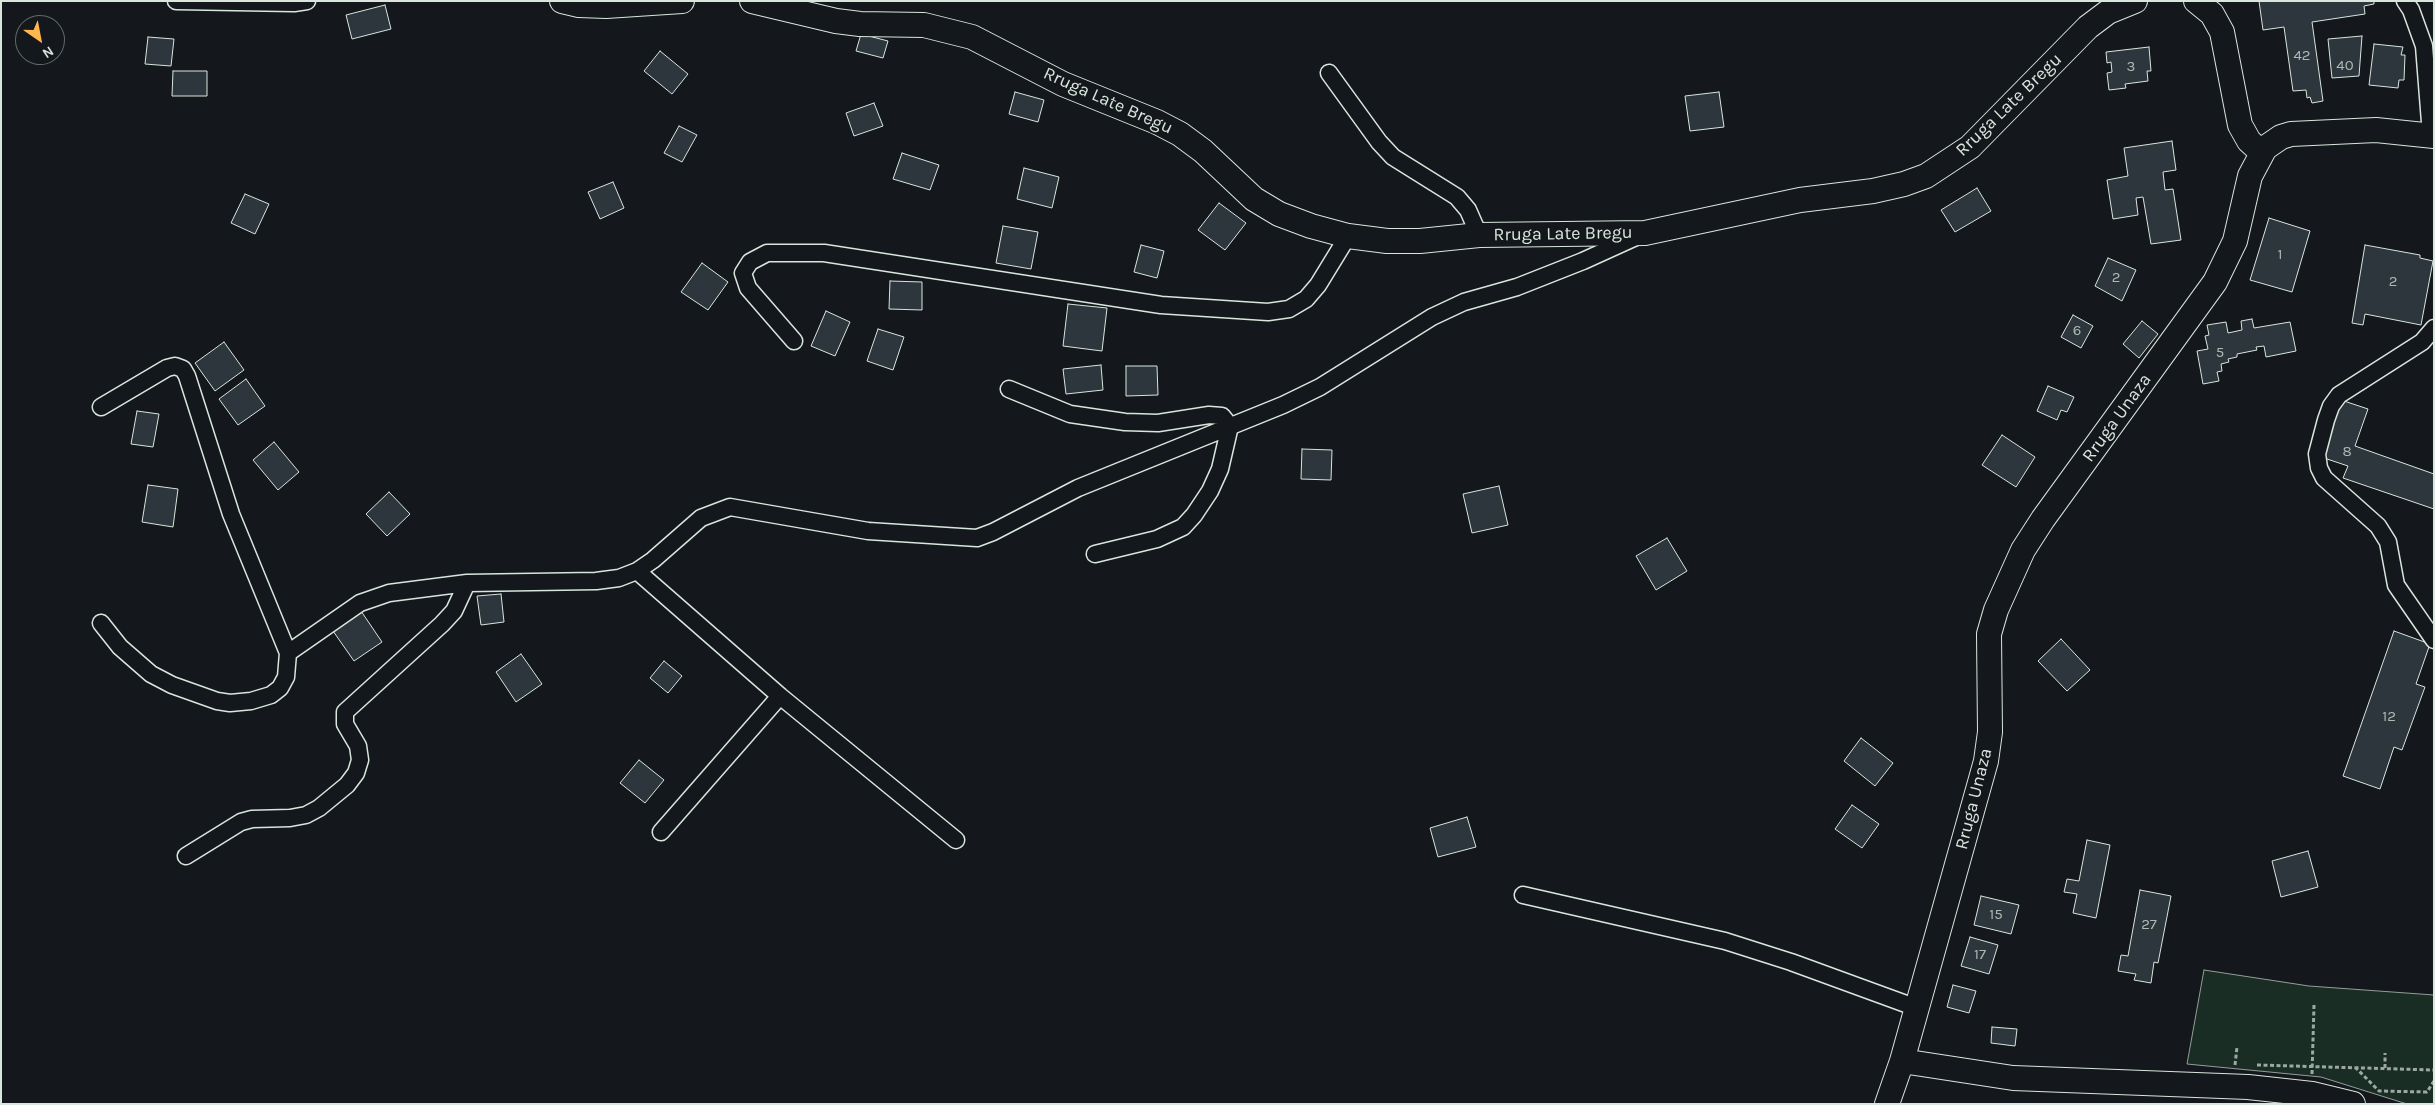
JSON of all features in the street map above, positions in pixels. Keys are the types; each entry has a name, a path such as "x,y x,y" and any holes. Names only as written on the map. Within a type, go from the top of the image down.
{"main road":[{"path":"562,1 579,5 622,6 682,1"},
{"name":"Rruga Late Bregu","path":"752,1 836,21 860,24 924,25 972,37 1063,84 1157,122 1180,134 1203,151 1254,199 1279,214 1311,226 1348,236 1387,241 1420,241 1478,235 1645,233 1800,200 1873,190 1926,176 1948,163 1982,136 2088,27 2108,12 2135,1"},
{"path":"2196,1 2212,14 2222,32 2238,117 2246,195"},
{"path":"2238,117 2266,147 2286,135 2301,133 2376,130 2432,136"},
{"name":"Rruga Unaza","path":"1887,1104 1902,1061 1986,761 1990,732 1989,634 2008,582 2023,550 2043,519 2215,282 2234,241 2254,164 2266,147"},
{"path":"1902,1061 2012,1078 2256,1087 2312,1094 2353,1104"}],"street":[{"path":"176,1 294,3 307,1"},
{"path":"2405,1 2411,10 2424,46 2432,136"},
{"path":"1329,73 1379,142 1393,156 1457,197 1468,210 1478,235"},
{"path":"288,653 360,603 389,593 466,583 596,581 619,578 638,571 701,518 714,511 730,507 868,531 977,538 993,532 1078,488 1283,405 1320,387 1432,317 1464,302 1517,287 1645,233"},
{"path":"794,341 748,288 743,273 750,262 767,253 824,253 1162,305 1268,312 1289,309 1306,299 1318,285 1348,236"},
{"path":"2434,328 2422,342 2339,395 2329,413 2317,454 2319,468 2324,478 2378,526 2388,542 2396,585 2434,640"},
{"path":"101,407 168,368 175,366 183,369 187,376 231,514 288,653 286,677 280,688 271,695 251,701 230,703 217,701 172,685 152,674 125,652 101,623"},
{"path":"1009,389 1070,414 1125,422 1158,423 1209,414 1222,416 1230,426"},
{"path":"1095,554 1156,539 1183,527 1194,515 1210,491 1220,469 1230,426"},
{"path":"638,571 780,696 956,840"},
{"path":"186,856 241,822 252,819 290,818 320,808 347,785 356,773 360,760 358,746 346,724 345,712 442,624 454,611 466,583"},
{"path":"661,832 780,696"},
{"path":"1524,895 1724,941 1791,962 1917,1008"}],"path":[{"path":"2312,1067 2314,1005"},
{"path":"2235,1065 2236,1047"},
{"path":"2384,1053 2384,1068"},
{"path":"2228,1065 2245,1065"},
{"path":"2254,1065 2434,1070"},
{"path":"2355,1067 2379,1091 2427,1092 2434,1081"}],"green space":[{"path":"2204,970 2309,986 2434,995 2434,1104 2407,1104 2321,1077 2187,1064"}],"building":[{"path":"2259,1 2374,1 2374,4 2364,6 2365,14 2312,22 2323,101 2312,103 2310,97 2307,98 2306,90 2293,91 2284,27 2263,30"},
{"path":"385,5 391,29 352,39 346,15"},
{"path":"861,34 888,41 883,58 856,51"},
{"path":"2362,36 2359,76 2332,78 2328,39"},
{"path":"148,37 174,39 171,66 145,64"},
{"path":"2374,44 2403,47 2401,55 2405,55 2404,80 2399,80 2398,88 2369,85"},
{"path":"2149,47 2151,71 2147,71 2148,81 2125,84 2126,88 2109,90 2107,73 2112,72 2111,62 2107,63 2106,52"},
{"path":"660,51 688,74 672,94 644,71"},
{"path":"173,71 207,71 207,96 172,96"},
{"path":"1015,92 1044,100 1038,122 1009,114"},
{"path":"1719,92 1724,127 1690,131 1685,96"},
{"path":"874,103 883,126 854,136 846,113"},
{"path":"679,126 697,135 682,162 664,153"},
{"path":"2172,141 2176,170 2163,172 2165,190 2173,189 2181,240 2151,244 2143,197 2136,198 2138,215 2113,219 2107,180 2128,176 2124,148"},
{"path":"902,153 939,165 930,190 893,179"},
{"path":"1024,168 1059,177 1052,208 1017,199"},
{"path":"613,182 624,208 600,219 588,192"},
{"path":"1977,188 1991,211 1955,232 1941,210"},
{"path":"245,194 269,204 255,234 231,223"},
{"path":"1219,203 1246,223 1225,250 1198,230"},
{"path":"2269,218 2310,231 2292,292 2250,280"},
{"path":"1003,226 1038,232 1031,269 996,263"},
{"path":"1141,245 1164,251 1157,278 1134,272"},
{"path":"2365,245 2420,255 2420,258 2433,261 2421,325 2365,314 2363,325 2352,323"},
{"path":"2108,258 2136,270 2122,301 2095,286"},
{"path":"702,263 728,282 708,310 681,292"},
{"path":"890,281 922,282 922,310 889,309"},
{"path":"1068,304 1107,308 1102,351 1063,346"},
{"path":"826,311 850,322 835,356 811,346"},
{"path":"2073,315 2093,326 2081,348 2061,337"},
{"path":"2252,319 2254,328 2290,322 2296,351 2266,357 2264,346 2256,347 2257,350 2237,354 2237,357 2228,359 2229,362 2221,364 2222,371 2217,372 2219,381 2203,384 2197,351 2208,349 2205,336 2209,335 2207,325 2226,322 2228,333 2242,330 2241,321"},
{"path":"2142,321 2158,334 2139,358 2123,344"},
{"path":"878,329 904,337 893,370 867,361"},
{"path":"224,342 244,370 215,391 195,363"},
{"path":"1101,365 1103,390 1066,394 1063,369"},
{"path":"1126,366 1157,366 1158,395 1126,396"},
{"path":"246,379 265,406 238,425 219,399"},
{"path":"2048,386 2074,397 2067,412 2061,410 2057,420 2037,411"},
{"path":"2341,400 2368,409 2355,446 2434,474 2434,509 2343,478 2348,466 2321,457"},
{"path":"137,411 159,414 153,447 131,444"},
{"path":"2002,435 2035,457 2016,487 1982,465"},
{"path":"274,442 299,472 278,490 253,460"},
{"path":"1302,449 1332,450 1331,480 1301,479"},
{"path":"148,485 178,489 173,527 142,522"},
{"path":"1499,486 1508,525 1472,533 1463,494"},
{"path":"389,492 410,514 387,536 366,514"},
{"path":"1667,538 1687,571 1656,590 1636,556"},
{"path":"501,594 504,622 481,625 477,596"},
{"path":"361,611 382,642 354,661 333,631"},
{"path":"2394,631 2430,644 2416,684 2425,687 2402,750 2394,747 2380,789 2343,776"},
{"path":"2061,639 2090,670 2067,691 2038,661"},
{"path":"521,654 542,684 516,702 496,672"},
{"path":"664,661 682,676 668,693 650,678"},
{"path":"1861,738 1893,763 1875,786 1844,761"},
{"path":"639,760 664,780 645,803 620,783"},
{"path":"1852,805 1879,824 1862,848 1835,829"},
{"path":"1467,817 1476,847 1438,857 1430,828"},
{"path":"2087,840 2110,845 2096,918 2073,913 2077,894 2064,892 2067,879 2079,881"},
{"path":"2308,851 2318,887 2281,897 2272,861"},
{"path":"2140,890 2171,896 2158,963 2154,962 2151,983 2134,980 2136,974 2118,971 2121,955 2128,956"},
{"path":"1981,896 2019,905 2011,934 1974,925"},
{"path":"1970,937 1998,945 1989,974 1961,966"},
{"path":"1953,985 1976,991 1969,1013 1947,1007"},
{"path":"1992,1027 2017,1029 2015,1046 1991,1043"}]}
